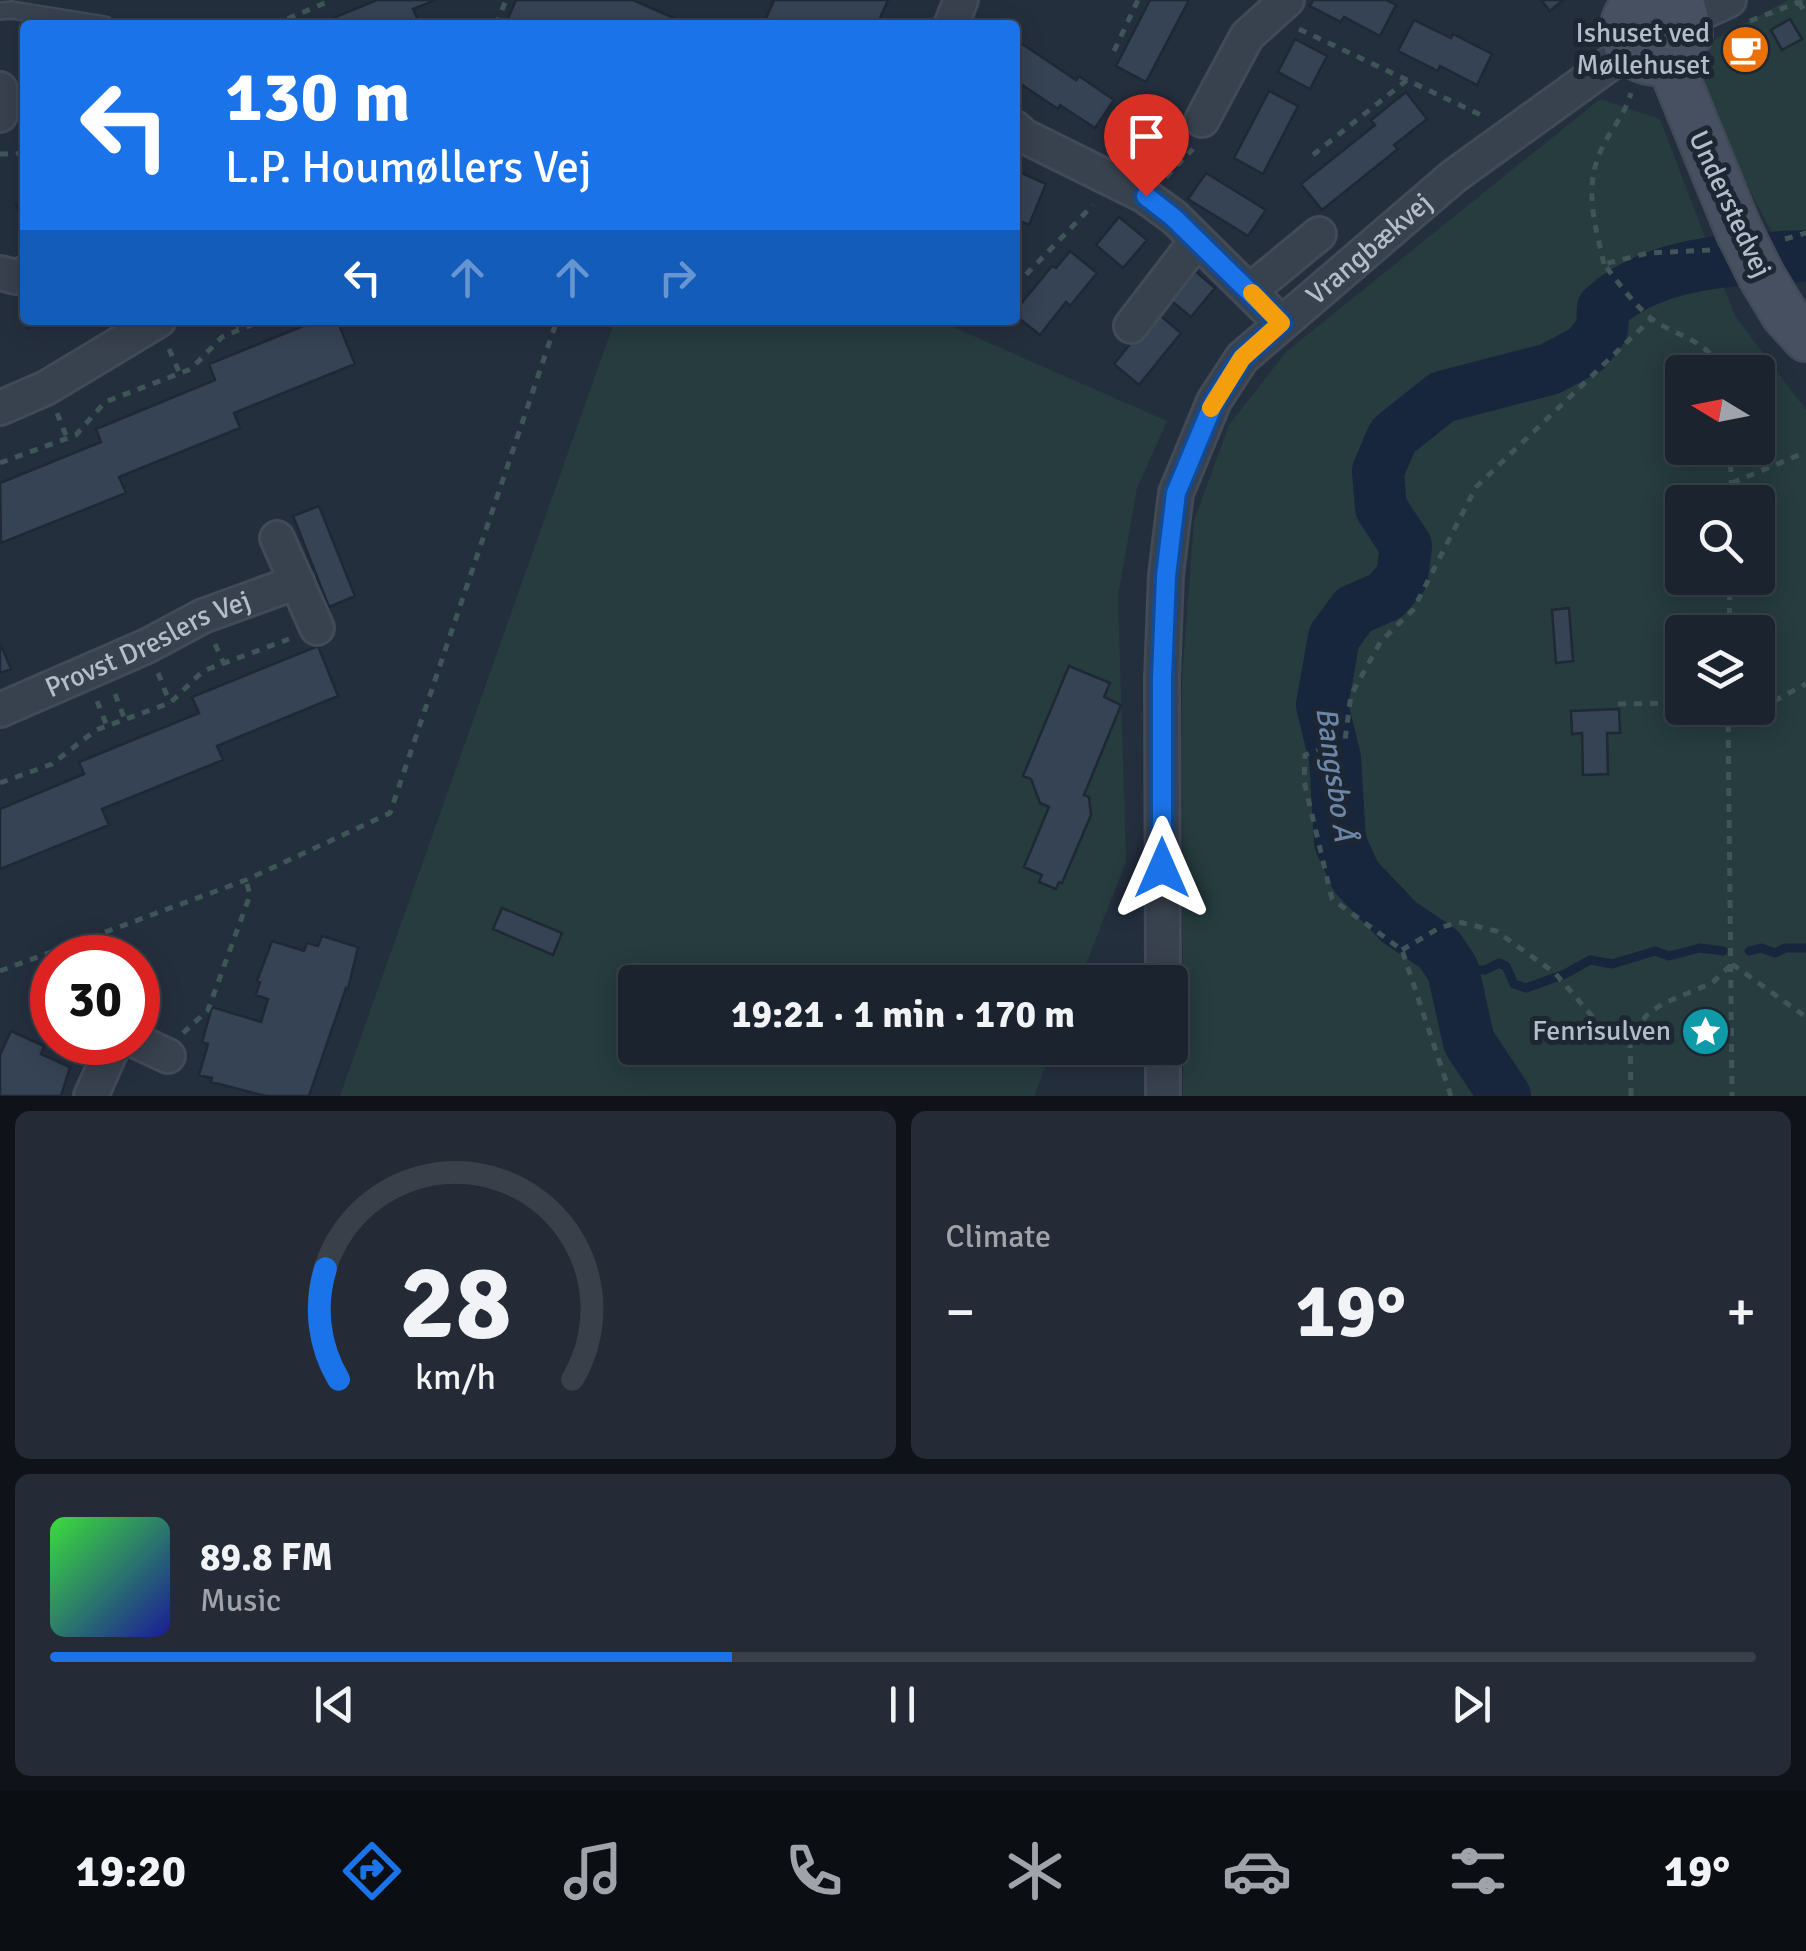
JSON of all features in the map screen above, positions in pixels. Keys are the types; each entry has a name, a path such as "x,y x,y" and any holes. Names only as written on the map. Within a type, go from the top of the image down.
{"street":[{"path":"1640,0 1625,19 1623,34 1646,56 1686,43 1690,35 1680,9 1729,0"},
{"path":"1202,120 1247,36 1278,8"},
{"name":"Understedvej","path":"1646,56 1708,161 1785,314 1806,338"},
{"name":"Vrangbækvej","path":"1163,965 1162,678 1166,576 1176,493 1214,402 1242,358 1454,176 1646,56"},
{"path":"0,89 0,115"},
{"path":"1020,132 1146,196 1281,323"},
{"path":"1250,291 1319,234"},
{"path":"1131,326 1197,240"},
{"path":"0,408 46,388 151,325"},
{"path":"277,538 317,628"},
{"name":"Provst Dreslers Vej","path":"0,710 147,646 203,616 297,582"},
{"path":"160,1052 168,1056"},
{"path":"91,1096 104,1065"},
{"path":"1163,1065 1163,1096"}],"lane":[{"path":"0,11 73,20"}],"path":[{"path":"285,20 332,0"},
{"path":"1114,50 1138,0"},
{"path":"1799,2 1806,14"},
{"path":"1278,8 1407,80 1488,118"},
{"path":"1646,56 1624,115 1602,148 1590,200 1604,264 1613,277 1651,318 1692,338 1710,355"},
{"path":"1313,155 1407,80"},
{"path":"1146,196 1185,160 1203,134 1202,120"},
{"path":"1020,281 1116,181"},
{"path":"1604,264 1648,252 1749,249 1806,233"},
{"path":"1451,1096 1402,950 1332,899 1304,781 1305,755 1344,740 1352,696 1381,641 1413,610 1476,487 1651,318"},
{"path":"238,325 240,330"},
{"path":"0,463 76,435 106,402 191,370 222,337 252,325"},
{"path":"0,971 246,880 390,813 555,325"},
{"path":"1731,465 1732,483 1806,452"},
{"path":"0,783 52,764 96,730 170,703 202,671 317,628"},
{"path":"1775,700 1806,684"},
{"path":"1618,704 1665,703"},
{"path":"1728,725 1732,1096"},
{"path":"168,1056 174,1042 208,1010 250,896 246,880"},
{"path":"1402,950 1439,928 1458,922 1496,931 1554,973 1603,1029 1630,1040"},
{"path":"1732,964 1806,1017"},
{"path":"1631,1096 1630,1040 1646,1016 1662,1004 1712,982 1732,964"}],"green space":[{"path":"1788,0 1806,0 1806,255 1791,270 1699,92 1712,41"},
{"path":"1600,99 1660,119 1735,316 1764,355 1665,355 1665,465 1775,465 1775,369 1806,410 1806,1096 1183,1096 1183,1065 1188,1065 1188,965 1183,965 1182,678 1194,521 1229,425 1286,352"},
{"path":"613,325 948,325 1167,421 1137,488 1118,596 1126,862 1086,965 618,965 618,1065 1046,1065 1034,1096 340,1096"}],"building":[{"path":"377,0 436,0 413,9 418,20 328,20"},
{"path":"516,0 633,0 679,20 507,20"},
{"path":"774,0 888,0 879,20 765,20"},
{"path":"1150,0 1189,0 1146,82 1116,66"},
{"path":"1313,0 1386,0 1396,5 1380,36 1344,17 1341,22 1310,6"},
{"path":"1541,0 1563,0 1550,11"},
{"path":"1790,19 1802,39 1782,50 1771,30"},
{"path":"1414,20 1492,54 1477,85 1398,51"},
{"path":"1752,29 1763,49 1744,60 1732,40"},
{"path":"1295,39 1327,56 1310,89 1278,72"},
{"path":"1020,42 1114,100 1095,128 1060,105 1058,109 1020,83"},
{"path":"1269,91 1298,106 1263,174 1234,158"},
{"path":"1406,92 1427,119 1394,145 1398,149 1322,210 1301,184 1375,125 1371,120"},
{"path":"1130,115 1160,136 1139,167 1109,146"},
{"path":"1020,172 1046,184 1029,225 1020,221"},
{"path":"1206,173 1266,210 1248,236 1188,199"},
{"path":"1119,217 1147,240 1123,268 1096,245"},
{"path":"1070,251 1097,273 1070,306 1066,302 1040,335 1020,319 1020,305 1052,266 1056,268"},
{"path":"1187,264 1215,288 1191,317 1163,294"},
{"path":"1156,312 1181,333 1139,385 1114,364"},
{"path":"306,325 339,325 355,364 234,413 240,428 119,477 126,493 1,543 0,483 101,442 96,429 215,380 209,364"},
{"path":"319,506 355,596 329,607 293,516"},
{"path":"1569,608 1573,661 1556,663 1552,610"},
{"path":"0,643 11,669 0,673"},
{"path":"318,646 338,696 217,746 223,760 102,809 109,825 0,869 0,809 84,774 79,762 199,713 192,697"},
{"path":"1069,666 1110,683 1104,697 1121,705 1084,795 1089,797 1091,815 1056,889 1039,882 1042,875 1024,867 1049,807 1040,803 1031,779 1023,776"},
{"path":"1619,709 1620,733 1607,733 1608,774 1583,775 1582,733 1572,734 1571,711"},
{"path":"502,908 562,933 553,955 493,929"},
{"path":"322,936 358,947 348,989 309,1096 266,1096 211,1082 212,1078 199,1075 208,1044 202,1042 212,1007 261,1022 268,999 256,995 260,982 257,981 272,941 304,951 307,943 318,946"},
{"path":"11,1031 30,1040 30,1065 70,1067 61,1096 0,1096 0,1055"}],"waterway":[{"name":"Bangsbo Å","path":"1505,1096 1469,1042 1453,970 1439,949 1399,922 1356,877 1340,842 1335,758 1322,705 1334,637 1354,610 1386,596 1402,577 1406,546 1381,508 1378,471 1393,436 1442,397 1550,369 1587,349 1602,329 1603,308 1647,280 1699,265 1806,256"},
{"path":"1453,970 1485,970 1499,963 1506,966 1514,984 1526,988 1590,960 1612,964 1655,951 1669,956 1700,948 1723,951"},
{"path":"1749,951 1761,948 1775,953 1785,948 1806,948"}],"slow traffic":[{"path":"1211,408 1242,358 1281,323 1252,293"}],"place":[{"name":"Ishuset ved Møllehuset","path":"1745,49"},
{"name":"Fenrisulven","path":"1706,1031"}],"route":[{"path":"1146,196 1174,218 1281,323 1242,358 1214,402 1176,493 1166,576 1162,678 1162,868"}]}
